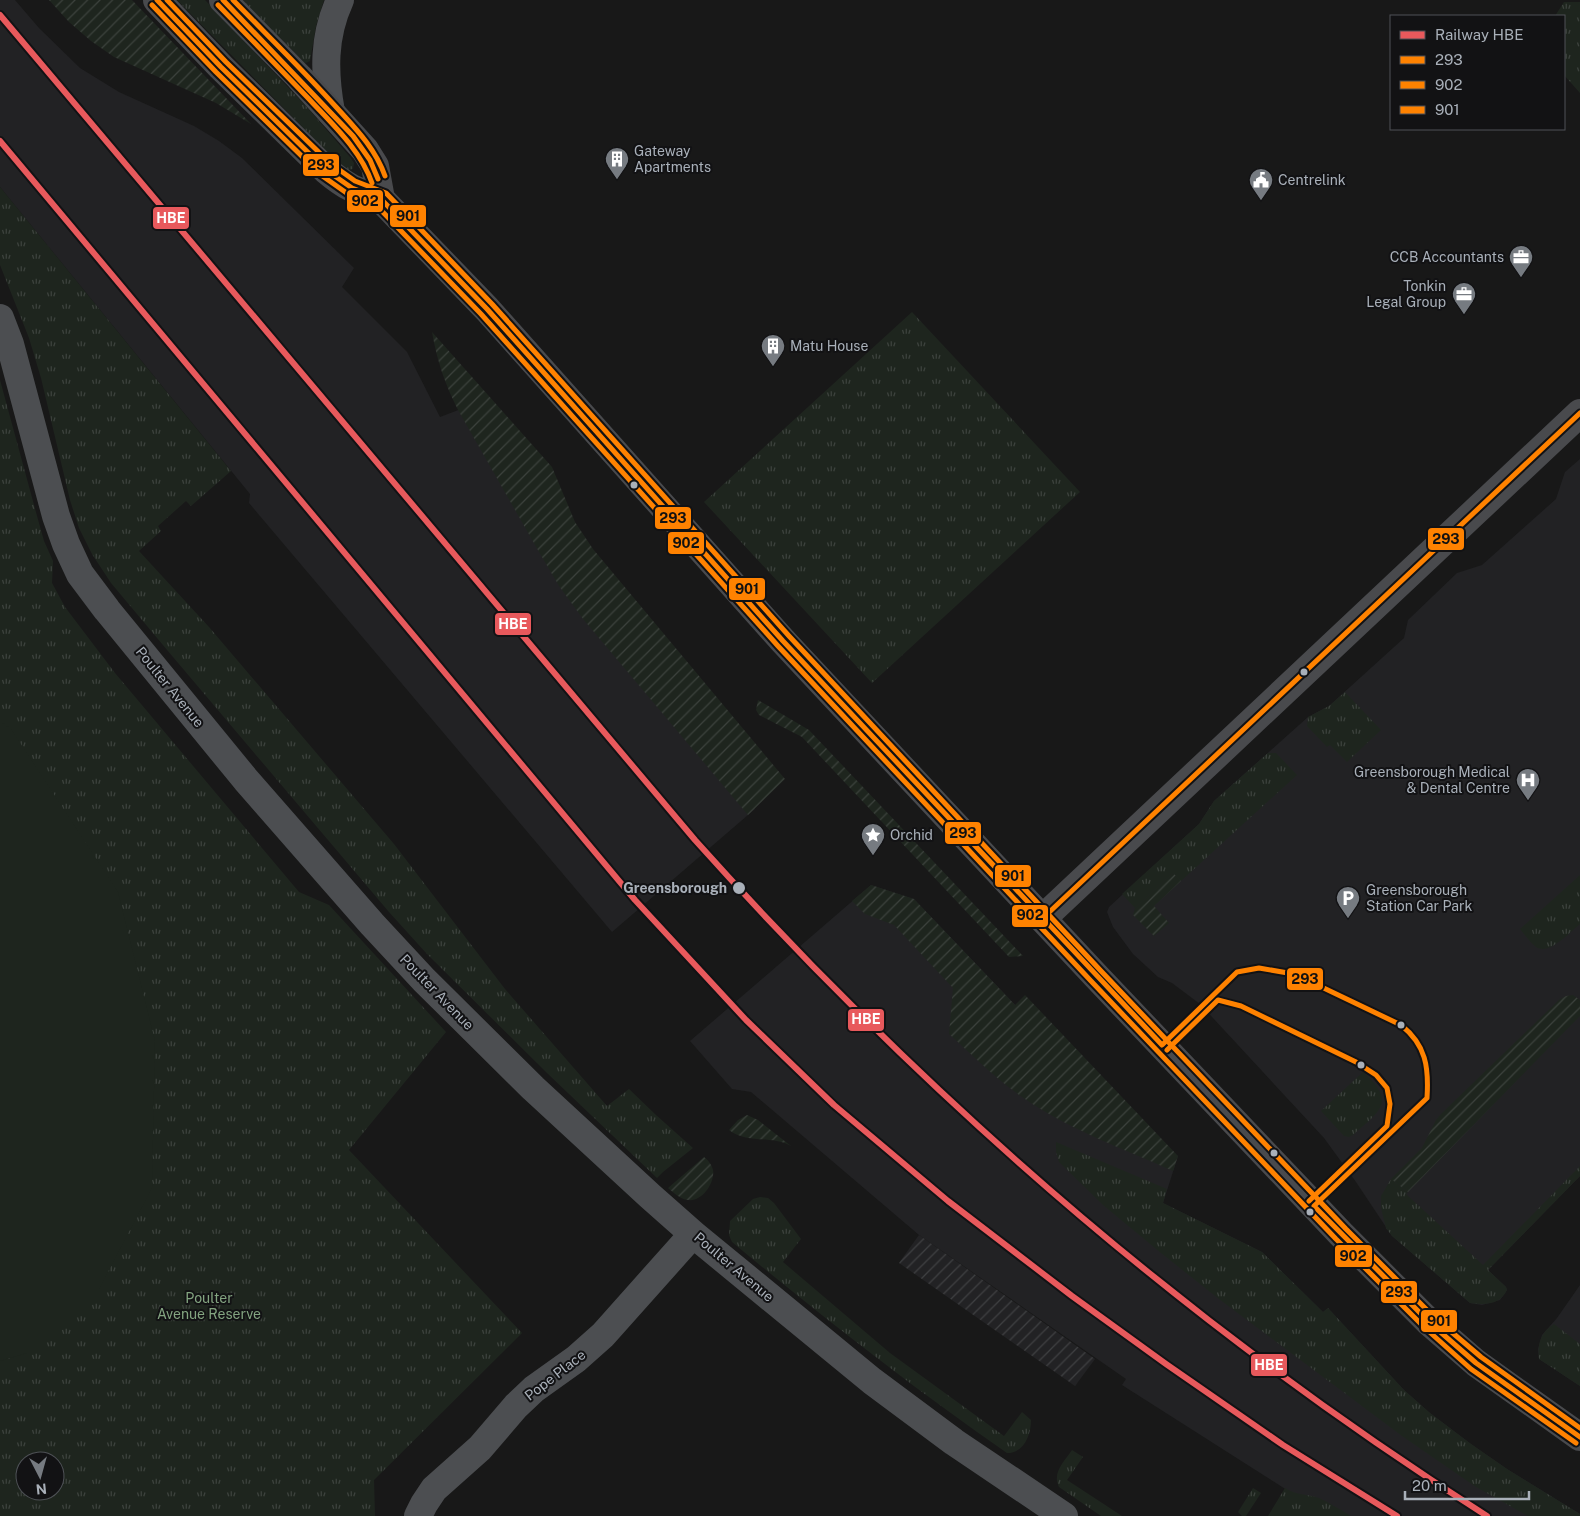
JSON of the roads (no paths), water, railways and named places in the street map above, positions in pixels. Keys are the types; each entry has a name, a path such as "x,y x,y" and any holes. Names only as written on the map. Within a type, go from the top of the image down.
{"main road":[{"path":"157,0 326,170 357,192 381,199 487,309 783,641 1300,1191 1417,1310 1476,1363 1580,1437"},
{"path":"222,0 299,77 365,150 375,166 381,199"},
{"path":"1043,918 1580,413"}],"street":[{"path":"331,112 325,56 330,30 340,0"},
{"name":"Poulter Avenue","path":"0,318 10,344 56,516 80,574 107,610 246,780 372,924 424,980 533,1088 693,1234 872,1381 954,1442 1064,1516"},
{"name":"Pope Place","path":"418,1516 434,1489 480,1448 516,1406 534,1389 576,1359 603,1335 693,1234"}],"rail line":[{"name":"HBE","path":"0,15 695,840 784,936 875,1029 970,1118 1068,1205 1168,1288 1272,1368 1378,1444 1487,1516"},
{"name":"HBE","path":"0,141 635,900 746,1020 834,1105 948,1201 1072,1296 1283,1445 1397,1516"}],"place":[{"name":"Gateway Apartments","path":"617,180"},
{"name":"Centrelink","path":"1261,201"},
{"name":"CCB Accountants","path":"1521,278"},
{"name":"Tonkin Legal Group","path":"1464,315"},
{"name":"Matu House","path":"773,367"},
{"name":"Greensborough Medical & Dental Centre","path":"1528,801"},
{"name":"Orchid","path":"873,856"},
{"name":"Greensborough","path":"739,888"},
{"name":"Greensborough Station Car Park","path":"1348,919"}],"park label":[{"name":"Poulter Avenue Reserve","path":"209,1306"}]}
